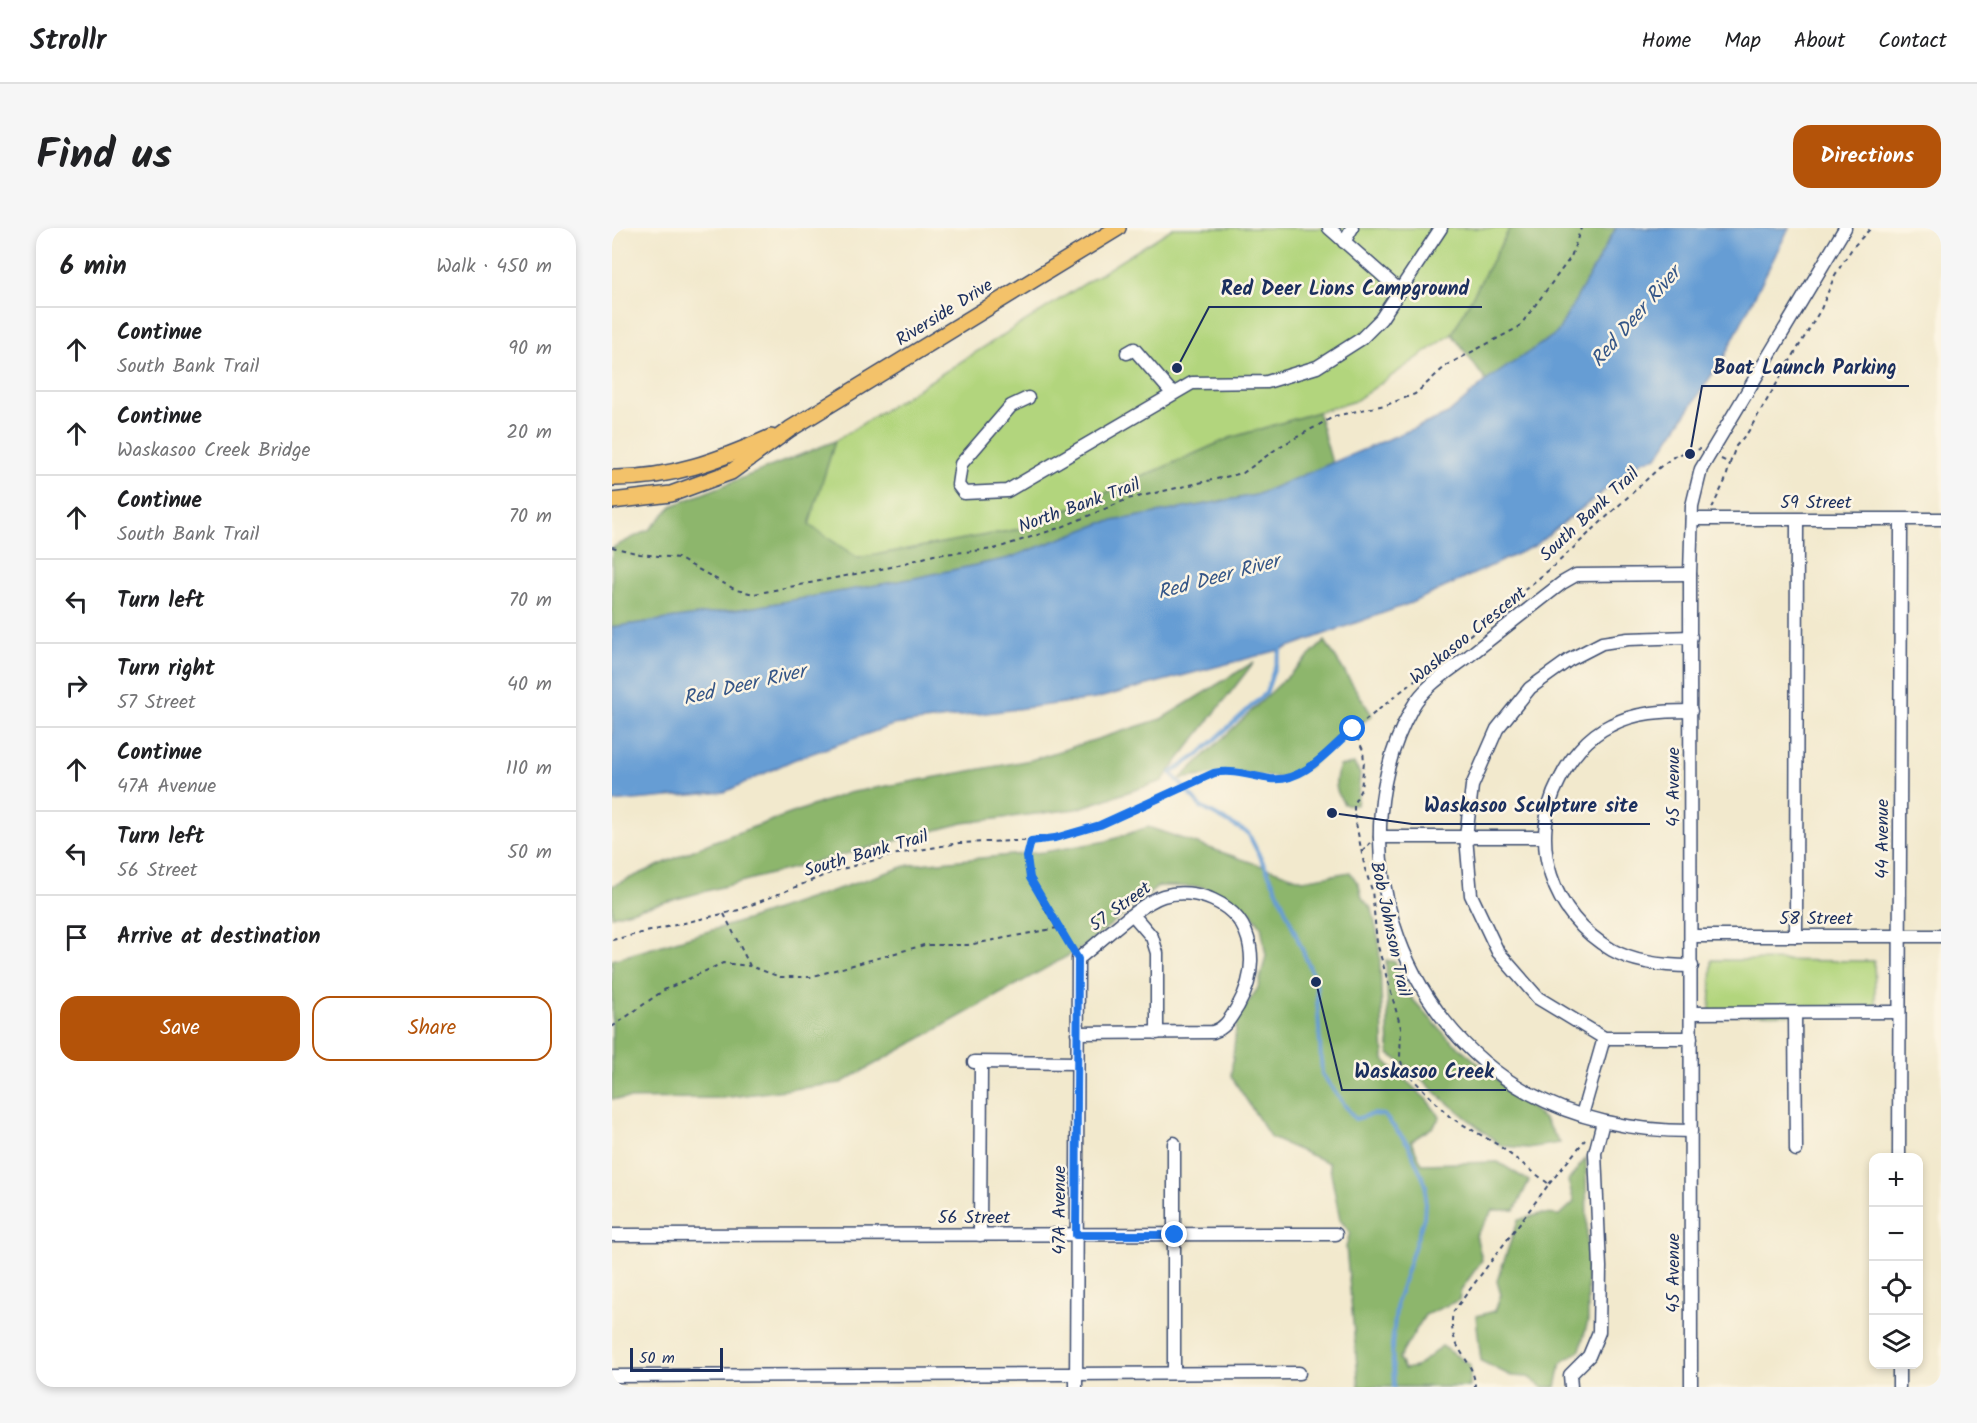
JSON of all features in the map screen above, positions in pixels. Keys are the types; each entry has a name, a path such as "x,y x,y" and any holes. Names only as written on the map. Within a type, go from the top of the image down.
{"main road":[{"name":"Riverside Drive","path":"612,501 671,494 731,472 790,429 1118,228"},
{"name":"Riverside Drive","path":"612,478 665,475 707,464 790,429"},
{"path":"665,475 671,494"}],"street":[{"path":"1329,228 1399,290"},
{"path":"1337,228 1344,242"},
{"path":"1344,242 1352,228"},
{"path":"1028,398 1011,406 961,464 958,485 964,493 1007,491 1192,383 1267,382 1317,367 1361,339 1381,319 1441,228"},
{"name":"45 Avenue","path":"1690,1387 1692,966 1690,574 1696,482 1709,453 1810,290 1845,228"},
{"path":"1127,353 1134,349 1172,393"},
{"name":"59 Street","path":"1692,519 1941,519"},
{"path":"1796,936 1797,520"},
{"name":"44 Avenue","path":"1899,1153 1901,520"},
{"name":"Waskasoo Crescent","path":"1690,574 1576,575 1562,583 1433,683 1413,705 1394,749 1384,791 1380,837 1382,872 1392,920 1406,958 1438,1012 1457,1037 1502,1076 1543,1100 1601,1121 1640,1129 1691,1131"},
{"path":"1691,637 1628,639 1602,644 1569,660 1530,688 1497,729 1472,786 1466,837 1471,895 1498,952 1538,998 1604,1038 1691,1038"},
{"path":"1691,711 1656,711 1629,717 1612,724 1591,738 1566,766 1557,784 1550,802 1543,837 1552,882 1562,902 1585,931 1614,951 1633,958 1649,963 1692,966"},
{"path":"1380,837 1543,837"},
{"name":"57 Street","path":"1077,1033 1213,1032 1224,1027 1247,986 1252,967 1251,948 1239,919 1223,905 1207,897 1186,893 1164,896 1078,959"},
{"path":"1134,916 1152,937 1157,953 1158,1033"},
{"name":"58 Street","path":"1691,936 1941,936"},
{"path":"1077,1033 1078,959"},
{"path":"1691,1013 1899,1012"},
{"path":"1795,1013 1796,1150"},
{"name":"47A Avenue","path":"1076,1381 1077,1033"},
{"path":"1582,1115 1604,1038"},
{"path":"980,1235 978,1063 1077,1064"},
{"path":"1571,1387 1570,1375 1589,1356 1599,1332 1600,1267 1595,1153 1601,1121"},
{"path":"1174,1143 1174,1373"},
{"name":"56 Street","path":"612,1235 1336,1234"},
{"path":"1899,1369 1899,1387"},
{"path":"612,1376 1076,1381 1174,1373 1299,1373"}],"path":[{"name":"North Bank Trail","path":"612,547 640,554 678,558 736,590 753,594 891,567 934,555 994,549 1062,527 1128,499 1238,475 1279,447 1335,416 1389,404 1415,394 1448,365 1519,327 1571,257 1581,228"},
{"path":"1712,508 1725,481 1736,446 1748,432 1821,309 1834,275 1853,247 1871,228"},
{"name":"South Bank Trail","path":"612,940 724,915 755,905 835,871 897,854 959,843 1055,838 1093,828 1201,777 1231,772 1290,779 1310,766 1555,565 1660,466 1676,455 1702,449"},
{"path":"1715,456 1730,463"},
{"name":"Bob Johnson Trail","path":"1353,729 1363,750 1364,762 1361,789 1354,803 1354,813 1365,870 1372,890 1377,943 1401,1028 1400,1057 1403,1069 1450,1118 1498,1144 1549,1184"},
{"path":"1031,841 1027,857 1030,878 1057,928 1078,959"},
{"path":"724,915 750,966"},
{"path":"612,1027 664,990 723,963 750,966 780,977 810,977 924,945 968,945 1057,928"},
{"path":"1475,1387 1472,1368 1456,1346 1452,1327 1453,1312 1549,1184 1601,1121"}],"green space":[{"path":"1173,228 1510,228 1452,334 1355,401 1230,438 1026,528 858,558 808,526 835,441"},
{"path":"1510,228 1616,228 1557,333 1486,381 1452,334"},
{"path":"1318,412 1332,463 1256,495 1102,523 1009,558 910,579 755,607 612,627 612,548 650,529 672,506 835,441 809,525 858,558 1026,528 1230,438"},
{"path":"1325,641 1372,715 1310,766 1290,779 1231,772 1180,779"},
{"path":"1254,662 1162,781 1076,809 963,823 612,916 612,886 712,842 848,793 1031,760 1161,719"},
{"path":"1354,764 1360,774 1357,805 1344,804 1337,790 1336,777 1340,766"},
{"path":"1148,827 1303,880 1350,872 1359,885 1362,898 1372,909 1379,941 1384,1060 1427,1100 1440,1117 1433,1127 1411,1141 1422,1164 1498,1162 1529,1181 1515,1210 1493,1210 1476,1235 1482,1260 1461,1290 1459,1300 1425,1315 1399,1358 1404,1369 1416,1367 1442,1346 1470,1365 1470,1387 1359,1387 1346,1247 1350,1232 1340,1220 1329,1163 1271,1138 1231,1076 1237,1019 1258,988 1266,956 1261,926 1249,910 1202,887 1159,886 1082,948 841,1083 722,1098 612,1099 612,960 746,920 909,865 1044,852 1107,841"},
{"path":"1386,960 1395,962 1408,994 1447,1037 1545,1120 1560,1143 1528,1148 1502,1146 1444,1100 1410,1068 1389,1054"},
{"path":"1712,960 1874,961 1876,1015 1710,1014"},
{"path":"1586,1158 1588,1321 1580,1350 1561,1363 1556,1387 1542,1387 1528,1377 1511,1376 1481,1361 1476,1316 1495,1311 1501,1295 1497,1281 1518,1220 1540,1214 1560,1215 1574,1202 1568,1181"}],"water":[{"name":"Red Deer River","path":"1616,228 1789,228 1725,355 1657,457 1642,461 1534,546 1411,603 1283,649 1095,699 893,725 793,760 725,792 612,802 612,627 755,607 910,579 1009,558 1102,523 1256,495 1448,414 1486,381 1557,333"}],"waterway":[{"path":"1282,646 1266,693 1198,755 1171,773 1201,807 1248,833 1277,890 1316,982 1322,1074 1355,1119 1373,1114 1384,1115 1408,1144 1426,1185 1424,1217 1397,1301 1392,1345 1394,1387"}],"place":[{"name":"Red Deer Lions Campground","path":"1177,368"},
{"name":"Boat Launch Parking","path":"1690,454"},
{"name":"Waskasoo Sculpture site","path":"1332,813"},
{"name":"Waskasoo Creek","path":"1316,982"}],"route":[{"path":"1175,1235 1076,1235 1078,959 1057,928 1030,878 1027,857 1031,841 1055,838 1100,825 1131,813 1201,777 1214,773 1231,772 1271,779 1290,779 1310,766 1353,729"}]}
